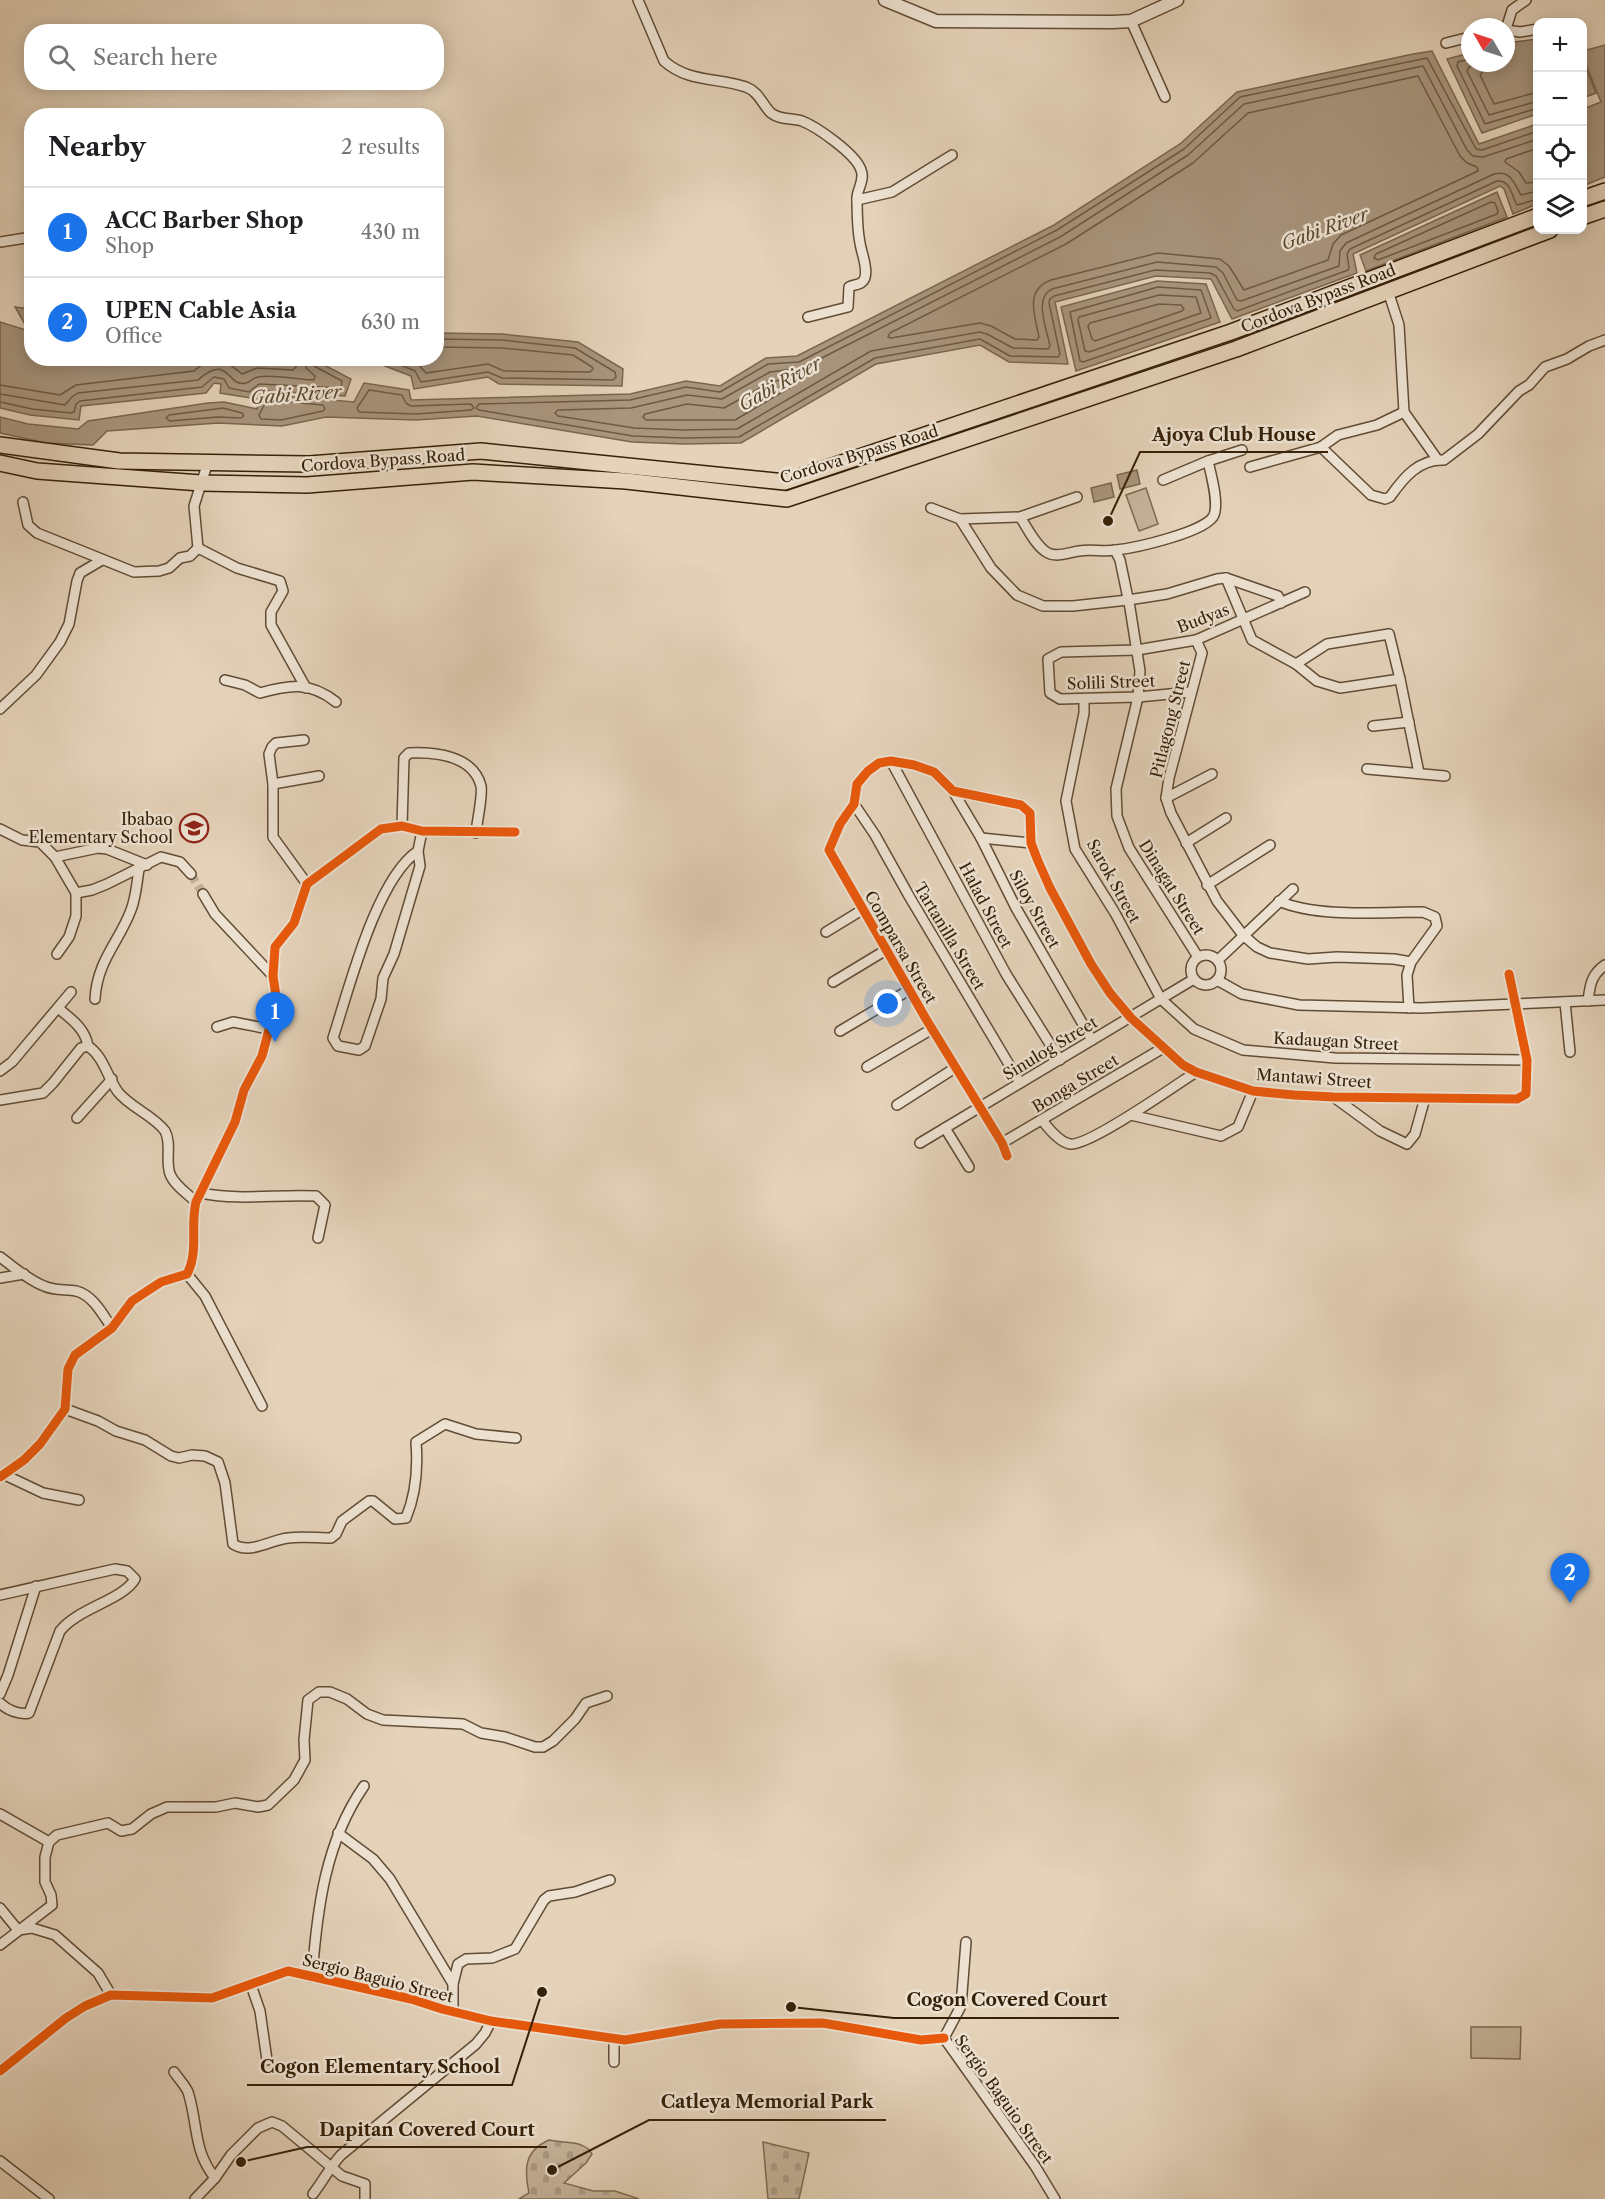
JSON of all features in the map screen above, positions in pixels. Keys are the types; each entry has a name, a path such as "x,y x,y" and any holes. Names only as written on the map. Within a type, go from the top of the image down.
{"main road":[{"path":"1587,197 1605,191"},
{"path":"1587,215 1605,208"},
{"name":"Cordova Bypass Road","path":"0,445 119,461 309,464 481,452 785,482 1231,332 1533,218"},
{"name":"Cordova Bypass Road","path":"0,463 37,471 201,483 308,484 473,472 626,482 787,499 1236,349 1539,234"},
{"path":"1144,361 1149,377"}],"street":[{"path":"638,0 664,62 671,68 686,76 747,87 757,94 772,113 782,119 801,121 814,127 848,152 861,169 862,177 857,200 859,240 866,272 864,280 849,286 849,303 844,309 808,318"},
{"path":"885,0 936,21 1131,21 1177,0"},
{"path":"1509,18 1512,10 1526,0"},
{"path":"1131,21 1165,97"},
{"path":"1515,31 1533,30"},
{"path":"1446,43 1461,39"},
{"path":"857,200 892,192 952,154"},
{"path":"0,242 24,238"},
{"path":"1388,291 1399,325 1404,412 1437,459"},
{"path":"1321,447 1371,495 1380,499 1390,496 1412,469 1437,459 1444,460 1479,434 1519,391 1529,385 1545,368 1605,340"},
{"path":"1250,467 1321,447 1338,435 1377,425 1404,412"},
{"path":"1163,480 1242,450"},
{"path":"1020,517 1048,553 1057,555 1081,551 1115,550 1168,539 1208,523 1213,517 1214,486 1208,461"},
{"path":"198,548 194,506 208,462"},
{"path":"931,508 960,519 1020,517 1077,497"},
{"path":"23,502 28,525 37,533 134,572 159,571 169,568 180,558 190,556 198,548"},
{"path":"960,519 991,568 1017,596 1043,606 1073,606 1128,600 1167,594 1226,578 1278,596 1281,603"},
{"path":"198,548 237,568 280,581 283,591 271,612 271,625 306,688"},
{"name":"Dinagat Street","path":"1115,550 1120,560 1140,670 1138,697 1116,789 1117,816 1129,848 1198,957"},
{"path":"0,709 36,675 60,642 69,624 80,573 102,560"},
{"path":"1226,578 1252,640 1296,664 1317,681 1340,688 1400,679"},
{"name":"Budyas","path":"1048,676 1048,658 1061,652 1137,650 1196,640 1305,592"},
{"path":"1296,664 1327,644 1389,634 1419,773"},
{"name":"Pitlagong Street","path":"1196,640 1202,653 1166,798 1171,813 1217,901 1243,935 1270,954 1308,959 1337,957 1394,959 1411,962"},
{"name":"Solili Street","path":"1048,676 1050,693 1060,699 1084,700 1191,692"},
{"path":"225,681 245,685 260,693 273,688 293,686 316,689 336,702"},
{"name":"Sarok Street","path":"1084,700 1084,713 1066,801 1075,849 1115,913 1161,999"},
{"path":"1373,726 1409,722"},
{"path":"304,740 276,743 269,754 273,784 273,837 307,884"},
{"path":"402,826 404,758 409,753 439,754 463,761 477,778 481,787 476,833"},
{"path":"891,761 915,765 934,772 953,791"},
{"name":"Comparsa Street","path":"891,761 879,763 868,771 857,784 854,804 840,824 829,850 955,1068 1002,1143 1007,1156"},
{"name":"Halad Street","path":"891,761 1006,974 1060,1060"},
{"path":"1367,769 1445,776"},
{"path":"1166,798 1212,774"},
{"path":"273,784 319,776"},
{"name":"Siloy Street","path":"953,791 1092,1040"},
{"name":"Mantawi Street","path":"953,791 1025,807 1032,819 1031,843 1050,888 1091,964 1110,993 1131,1018 1183,1065 1196,1072 1253,1091 1334,1097 1517,1098 1526,1094 1527,1060 1509,974"},
{"name":"Tartanilla Street","path":"854,804 875,835 1020,1083"},
{"path":"1186,843 1226,818"},
{"path":"187,1274 193,1258 193,1215 199,1197 235,1122 238,1104 262,1056 276,996 273,976 276,943 294,922 307,884 381,828 402,826 422,831 515,832"},
{"path":"0,829 22,840 40,842 55,857 76,893 76,916 69,937 57,954"},
{"path":"418,851 408,857 376,907 333,1038 338,1046 359,1050 364,1046 381,999 383,978 394,954 420,866 418,851 422,831"},
{"path":"981,838 1031,843"},
{"path":"1207,885 1270,845"},
{"path":"55,857 98,848 107,849 143,867"},
{"path":"76,893 92,890 161,857 180,862 191,874"},
{"path":"95,999 96,982 100,970 132,909 143,867"},
{"path":"1218,960 1293,889"},
{"path":"203,894 215,915 273,976"},
{"path":"1279,901 1293,907 1325,911 1423,912 1435,917 1437,926 1411,962 1407,975 1409,1008"},
{"path":"826,932 862,910"},
{"path":"833,982 886,950"},
{"path":"1207,954 1218,960 1221,970 1217,980 1203,985 1194,979 1191,968 1198,957 1207,954"},
{"path":"1588,1001 1590,981 1595,973 1605,965"},
{"name":"Sinulog Street","path":"920,1143 1194,979"},
{"path":"1217,980 1242,994 1299,1005 1409,1008 1605,1001"},
{"path":"840,1031 909,990"},
{"path":"0,1071 12,1062 71,992"},
{"name":"Kadaugan Street","path":"1161,999 1194,1029 1243,1050 1335,1058 1527,1060"},
{"path":"1565,1002 1570,1052"},
{"path":"58,1008 82,1029 88,1046 94,1050 119,1092 165,1131 168,1137 169,1173 173,1180 199,1197 316,1196 325,1205 318,1238"},
{"path":"217,1027 233,1022 269,1029"},
{"path":"867,1067 932,1029"},
{"path":"0,1100 43,1093 81,1048 88,1046"},
{"name":"Bonga Street","path":"1002,1143 1163,1048"},
{"path":"897,1105 955,1068"},
{"path":"1042,1120 1049,1130 1067,1144 1079,1144 1131,1115 1196,1072"},
{"path":"77,1118 112,1079"},
{"path":"1131,1115 1221,1136 1238,1127 1253,1091"},
{"path":"1334,1097 1380,1131 1407,1144 1415,1134 1425,1098"},
{"path":"945,1128 969,1167"},
{"path":"0,1257 45,1287 78,1291 94,1302 112,1328"},
{"path":"0,1278 24,1274"},
{"path":"79,1500 44,1493 2,1476 40,1444 65,1409 68,1369 75,1355 112,1328 132,1301 161,1282 187,1274"},
{"path":"187,1274 205,1296 262,1406"},
{"path":"65,1409 98,1421 116,1431 145,1440 171,1456 179,1458 192,1455 205,1456 218,1462 225,1483 233,1544 248,1548 288,1538 331,1538 336,1534 342,1521 373,1501 395,1519 406,1518 411,1506 416,1476 416,1442 446,1424 476,1434 516,1438"},
{"path":"0,1595 115,1569 127,1571 135,1579 120,1593 75,1618 60,1631 27,1715 12,1711 0,1703"},
{"path":"0,1694 36,1586"},
{"path":"0,1945 52,1905 51,1895 45,1882 45,1857 49,1842 57,1835 108,1823 121,1831 132,1829 151,1814 167,1807 216,1807 235,1803 258,1807 268,1805 294,1780 305,1760 304,1740 308,1700 319,1692 330,1692 347,1699 367,1714 383,1720 463,1724 481,1733 505,1737 535,1747 543,1747 553,1741 575,1719 586,1703 607,1696"},
{"path":"312,1977 315,1930 323,1886 349,1808 364,1786"},
{"path":"0,1814 49,1842"},
{"path":"339,1833 373,1859 390,1879 453,1984"},
{"path":"453,2012 453,1984 458,1965 466,1959 492,1958 515,1949 544,1900 549,1896 575,1892 610,1880"},
{"path":"0,1908 18,1930"},
{"path":"18,1930 32,1928 55,1935 98,1973 111,1995"},
{"path":"944,2038 961,2006 966,1942"},
{"name":"Sergio Baguio Street","path":"0,2071 66,2018 85,2006 111,1995 212,1998 288,1971 411,1999 491,2021 614,2039 625,2040 720,2024 774,2024"},
{"path":"251,1985 260,2011 267,2060"},
{"path":"313,2194 341,2155 476,2044 491,2021"},
{"name":"Sergio Baguio Street","path":"810,2023 823,2023 921,2040 944,2038 1035,2166 1054,2199"},
{"path":"614,2039 614,2062"},
{"path":"174,2072 187,2090 199,2149 205,2165 215,2178"},
{"path":"195,2199 215,2178 231,2155 258,2128 272,2122 282,2126 342,2176 365,2184 365,2199"},
{"path":"0,2161 49,2199"}],"green space":[{"path":"1146,488 1158,524 1139,531 1126,495"},
{"path":"1471,2027 1521,2027 1520,2059 1471,2058"},
{"path":"549,2140 579,2144 592,2154 586,2163 564,2183 593,2191 615,2191 639,2199 519,2199 529,2193 526,2176 530,2155 541,2144"},
{"path":"763,2142 809,2153 799,2199 768,2199"}],"water":[{"path":"1533,40 1533,115 1482,133 1447,59 1461,55 1461,72 1515,72 1515,42"},
{"path":"1605,45 1605,177 1587,184 1587,107 1601,102 1587,67 1587,50"},
{"name":"Gabi River","path":"1432,51 1479,144 1533,125 1533,206 1513,214 1504,189 1500,186 1353,254 1357,273 1232,319 1211,279 1156,276 1055,302 1068,364 1009,362 980,345 876,364 741,443 632,442 477,416 416,420 326,417 282,426 218,423 107,431 93,445 46,443 0,433 0,417 28,424 78,429 88,421 208,403 224,402 257,409 260,394 354,402 364,383 409,390 411,400 630,394 686,381 720,386 766,358 797,356 1054,225 1180,144 1237,92"},
{"path":"1587,71 1596,93 1587,96"},
{"path":"1497,192 1507,217 1366,271 1360,255"},
{"path":"1157,281 1206,284 1220,322 1076,371 1061,307"},
{"path":"15,307 24,308 24,322"},
{"path":"0,322 24,329 24,366 326,366 351,379 345,396 259,390 257,399 220,393 221,384 214,383 206,393 81,406 79,420 30,415 0,408"},
{"path":"444,333 502,334 578,342 623,369 622,386 499,384 488,377 414,389 411,376 385,366 444,366"},
{"path":"1137,470 1140,484 1120,489 1117,475"},
{"path":"1111,483 1114,497 1094,502 1091,488"}],"tunnel":[{"path":"191,874 203,894"},
{"path":"774,2023 810,2023"}],"cycle path":[{"path":"1007,1156 1002,1143 926,1019 829,850 840,824 854,804 857,784 868,771 879,763 891,761 914,765 934,772 953,791 1021,805 1030,813 1031,843 1038,861 1091,964 1110,993 1131,1018 1183,1065 1196,1072 1253,1091 1294,1095 1517,1099 1526,1094 1527,1060 1509,974"},
{"path":"0,1477 24,1460 40,1444 65,1409 68,1369 75,1355 112,1328 132,1301 161,1282 187,1274 193,1257 196,1202 235,1122 244,1090 262,1056 276,996 273,976 275,947 294,923 307,884 381,829 402,826 422,831 515,832"},
{"path":"0,2071 66,2018 85,2006 111,1995 212,1998 288,1971 411,1999 491,2021 625,2040 720,2024 823,2023 921,2040 944,2038"}],"place":[{"name":"Ajoya Club House","path":"1108,521"},
{"name":"Ibabao Elementary School","path":"194,828"},
{"name":"ACC Barber Shop","path":"275,1042"},
{"name":"UPEN Cable Asia","path":"1570,1603"},
{"name":"Cogon Elementary School","path":"542,1992"},
{"name":"Cogon Covered Court","path":"791,2007"},
{"name":"Dapitan Covered Court","path":"241,2162"},
{"name":"Catleya Memorial Park","path":"552,2170"}]}
